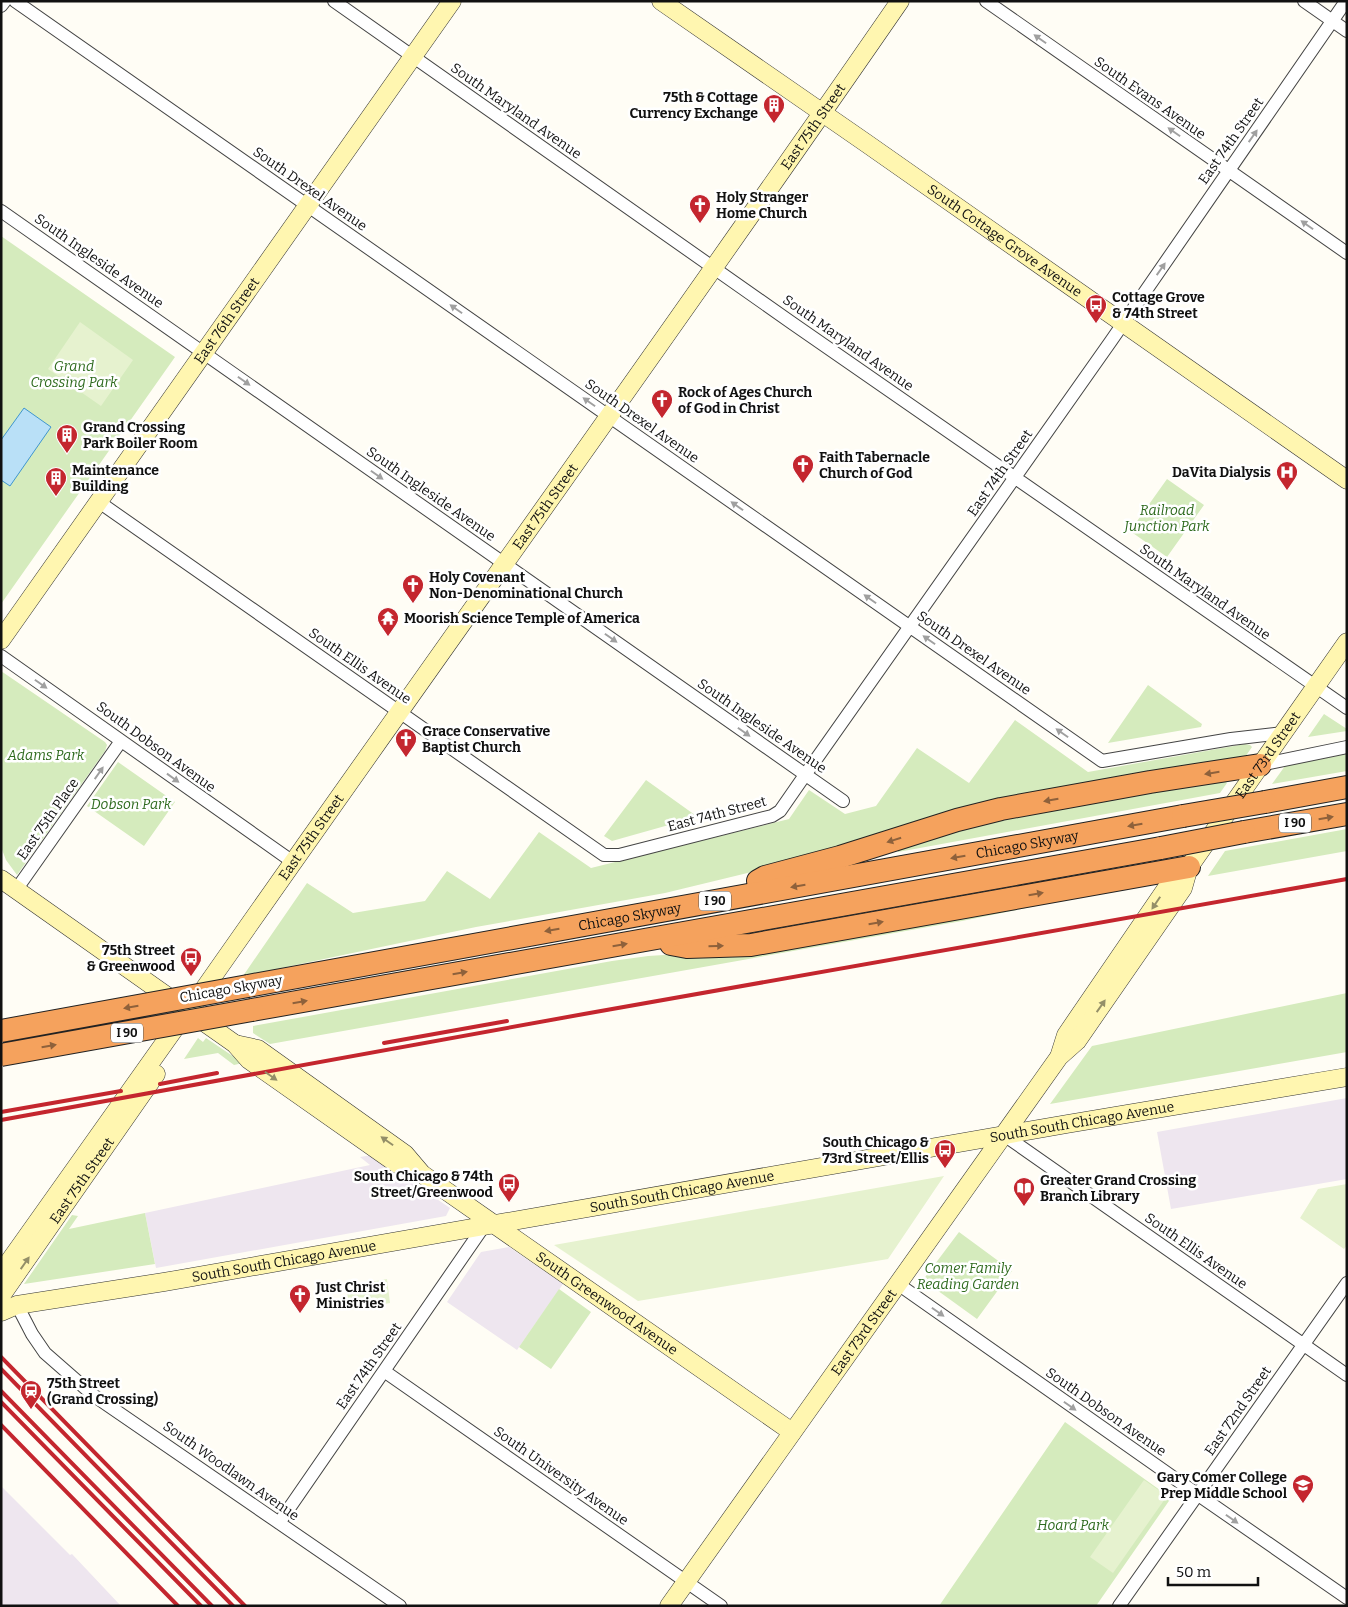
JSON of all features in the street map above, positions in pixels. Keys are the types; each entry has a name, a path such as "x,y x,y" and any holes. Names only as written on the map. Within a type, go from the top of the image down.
{"highway":[{"path":"717,900 765,877 840,857 957,820 1140,784 1260,766"},
{"name":"Chicago Skyway","path":"1,1031 1347,787"},
{"name":"Chicago Skyway","path":"1,1055 1347,814"},
{"path":"650,940 687,947 751,945 1188,867"}],"street":[{"path":"1,6 5,1"},
{"name":"South Drexel Avenue","path":"15,1 1102,761 1230,739 1283,733"},
{"name":"South Maryland Avenue","path":"334,1 1347,708"},
{"name":"East 76th Street","path":"1,640 452,1"},
{"name":"South Cottage Grove Avenue","path":"661,1 1347,480"},
{"name":"East 75th Street","path":"1,1273 714,268 900,1"},
{"name":"South Evans Avenue","path":"986,1 1347,253"},
{"path":"1304,1 1347,31"},
{"name":"East 74th Street","path":"604,855 619,855 772,816 780,810 1123,324 1346,1"},
{"name":"South Ingleside Avenue","path":"1,211 843,802"},
{"name":"South Ellis Avenue","path":"99,502 604,855"},
{"name":"East 73rd Street","path":"669,1606 1059,1057 1077,1041 1183,888 1188,867 1347,642"},
{"name":"South Dobson Avenue","path":"1,656 293,862"},
{"name":"East 75th Place","path":"16,890 121,741"},
{"path":"1260,766 1347,746"},
{"name":"South Greenwood Avenue","path":"1,879 235,1044 249,1060 397,1164 422,1174 489,1225 792,1432"},
{"name":"East 75th Street","path":"1,1296 152,1081 183,1031 188,1012"},
{"name":"South South Chicago Avenue","path":"7,1307 164,1282 1347,1077"},
{"name":"South Ellis Avenue","path":"1004,1135 1347,1375"},
{"name":"East 74th Street","path":"279,1523 384,1371 489,1225"},
{"name":"East 72nd Street","path":"1119,1606 1347,1283"},
{"name":"South Dobson Avenue","path":"898,1284 1197,1495 1347,1598"},
{"name":"South Woodlawn Avenue","path":"7,1307 32,1334 44,1353 93,1395 400,1606"},
{"name":"South University Avenue","path":"384,1371 721,1606"}],"shaded area":[{"path":"1347,1098 1347,1179 1171,1209 1157,1132"},
{"path":"372,1155 450,1208 446,1216 156,1268 145,1213 370,1165 360,1157"},
{"path":"509,1247 563,1284 517,1350 447,1302 481,1252"},
{"path":"1,1486 70,1555 72,1554 121,1606 1,1606"}],"green space":[{"name":"Grand Crossing Park","path":"1,236 175,357 1,604"},
{"path":"80,322 133,360 101,406 48,369"},
{"name":"Railroad Junction Park","path":"1167,479 1204,505 1167,557 1130,531"},
{"name":"Adams Park","path":"1,671 107,745 105,751 17,875 6,860 1,847"},
{"path":"1148,685 1202,724 1201,727 1108,743"},
{"path":"1324,714 1347,729 1347,731 1308,737"},
{"path":"1015,720 1088,772 1245,744 1252,747 1243,760 826,854 665,893 476,927 243,976 307,883 353,913 425,901 447,871 490,899 539,832 591,868 789,819 809,790 845,814 876,806 917,748 969,783"},
{"path":"1347,754 1347,771 1272,784 1285,766"},
{"name":"Dobson Park","path":"118,762 175,802 144,846 87,806"},
{"path":"1223,779 1227,783 1220,793 898,852 897,845 942,830"},
{"path":"646,780 695,815 690,819 612,841 604,836"},
{"path":"1347,829 1347,851 1208,876 1225,851"},
{"path":"1150,883 962,921 270,1044 253,1033 253,1026 612,961 648,956 695,953"},
{"path":"1347,993 1347,1052 1050,1104 1092,1046"},
{"path":"198,1038 203,1042 206,1038 243,1063 234,1065 218,1053 184,1059"},
{"path":"944,1176 888,1259 638,1301 554,1245"},
{"path":"1347,1184 1347,1245 1344,1249 1300,1218 1318,1189"},
{"path":"145,1213 155,1264 24,1284 72,1215 78,1216 69,1229"},
{"name":"Comer Family Reading Garden","path":"959,1232 1012,1271 977,1319 923,1280"},
{"path":"387,1279 390,1303 350,1310 346,1286"},
{"path":"559,1289 591,1312 551,1369 519,1347"},
{"name":"Hoard Park","path":"1065,1422 1171,1498 1096,1606 939,1606"},
{"path":"1144,1480 1167,1496 1113,1573 1090,1557"}],"water":[{"path":"24,408 51,427 10,486 1,480 1,440"}],"railway":[{"path":"1,1120 584,1014 1347,879"},
{"path":"384,1043 507,1021"},
{"path":"160,1084 217,1073"},
{"path":"1,1112 121,1091"},
{"path":"1,1357 245,1606"},
{"path":"1,1369 233,1606"},
{"path":"1,1391 212,1606"},
{"path":"1,1402 201,1606"},
{"path":"1,1425 178,1606"}],"place":[{"name":"75th & Cottage Currency Exchange","path":"774,124"},
{"name":"Holy Stranger Home Church","path":"700,224"},
{"name":"Cottage Grove & 74th Street","path":"1096,324"},
{"name":"Rock of Ages Church of God in Christ","path":"662,419"},
{"name":"Grand Crossing Park Boiler Room","path":"67,454"},
{"name":"Faith Tabernacle Church of God","path":"803,484"},
{"name":"DaVita Dialysis","path":"1287,491"},
{"name":"Maintenance Building","path":"56,497"},
{"name":"Holy Covenant Non-Denominational Church","path":"413,604"},
{"name":"Moorish Science Temple of America","path":"388,637"},
{"name":"Grace Conservative Baptist Church","path":"406,758"},
{"name":"75th Street & Greenwood","path":"191,977"},
{"name":"South Chicago & 73rd Street/Ellis","path":"945,1169"},
{"name":"South Chicago & 74th Street/Greenwood","path":"509,1203"},
{"name":"Greater Grand Crossing Branch Library","path":"1024,1207"},
{"name":"Just Christ Ministries","path":"300,1314"},
{"name":"75th Street (Grand Crossing)","path":"31,1410"},
{"name":"Gary Comer College Prep Middle School","path":"1303,1504"}]}
